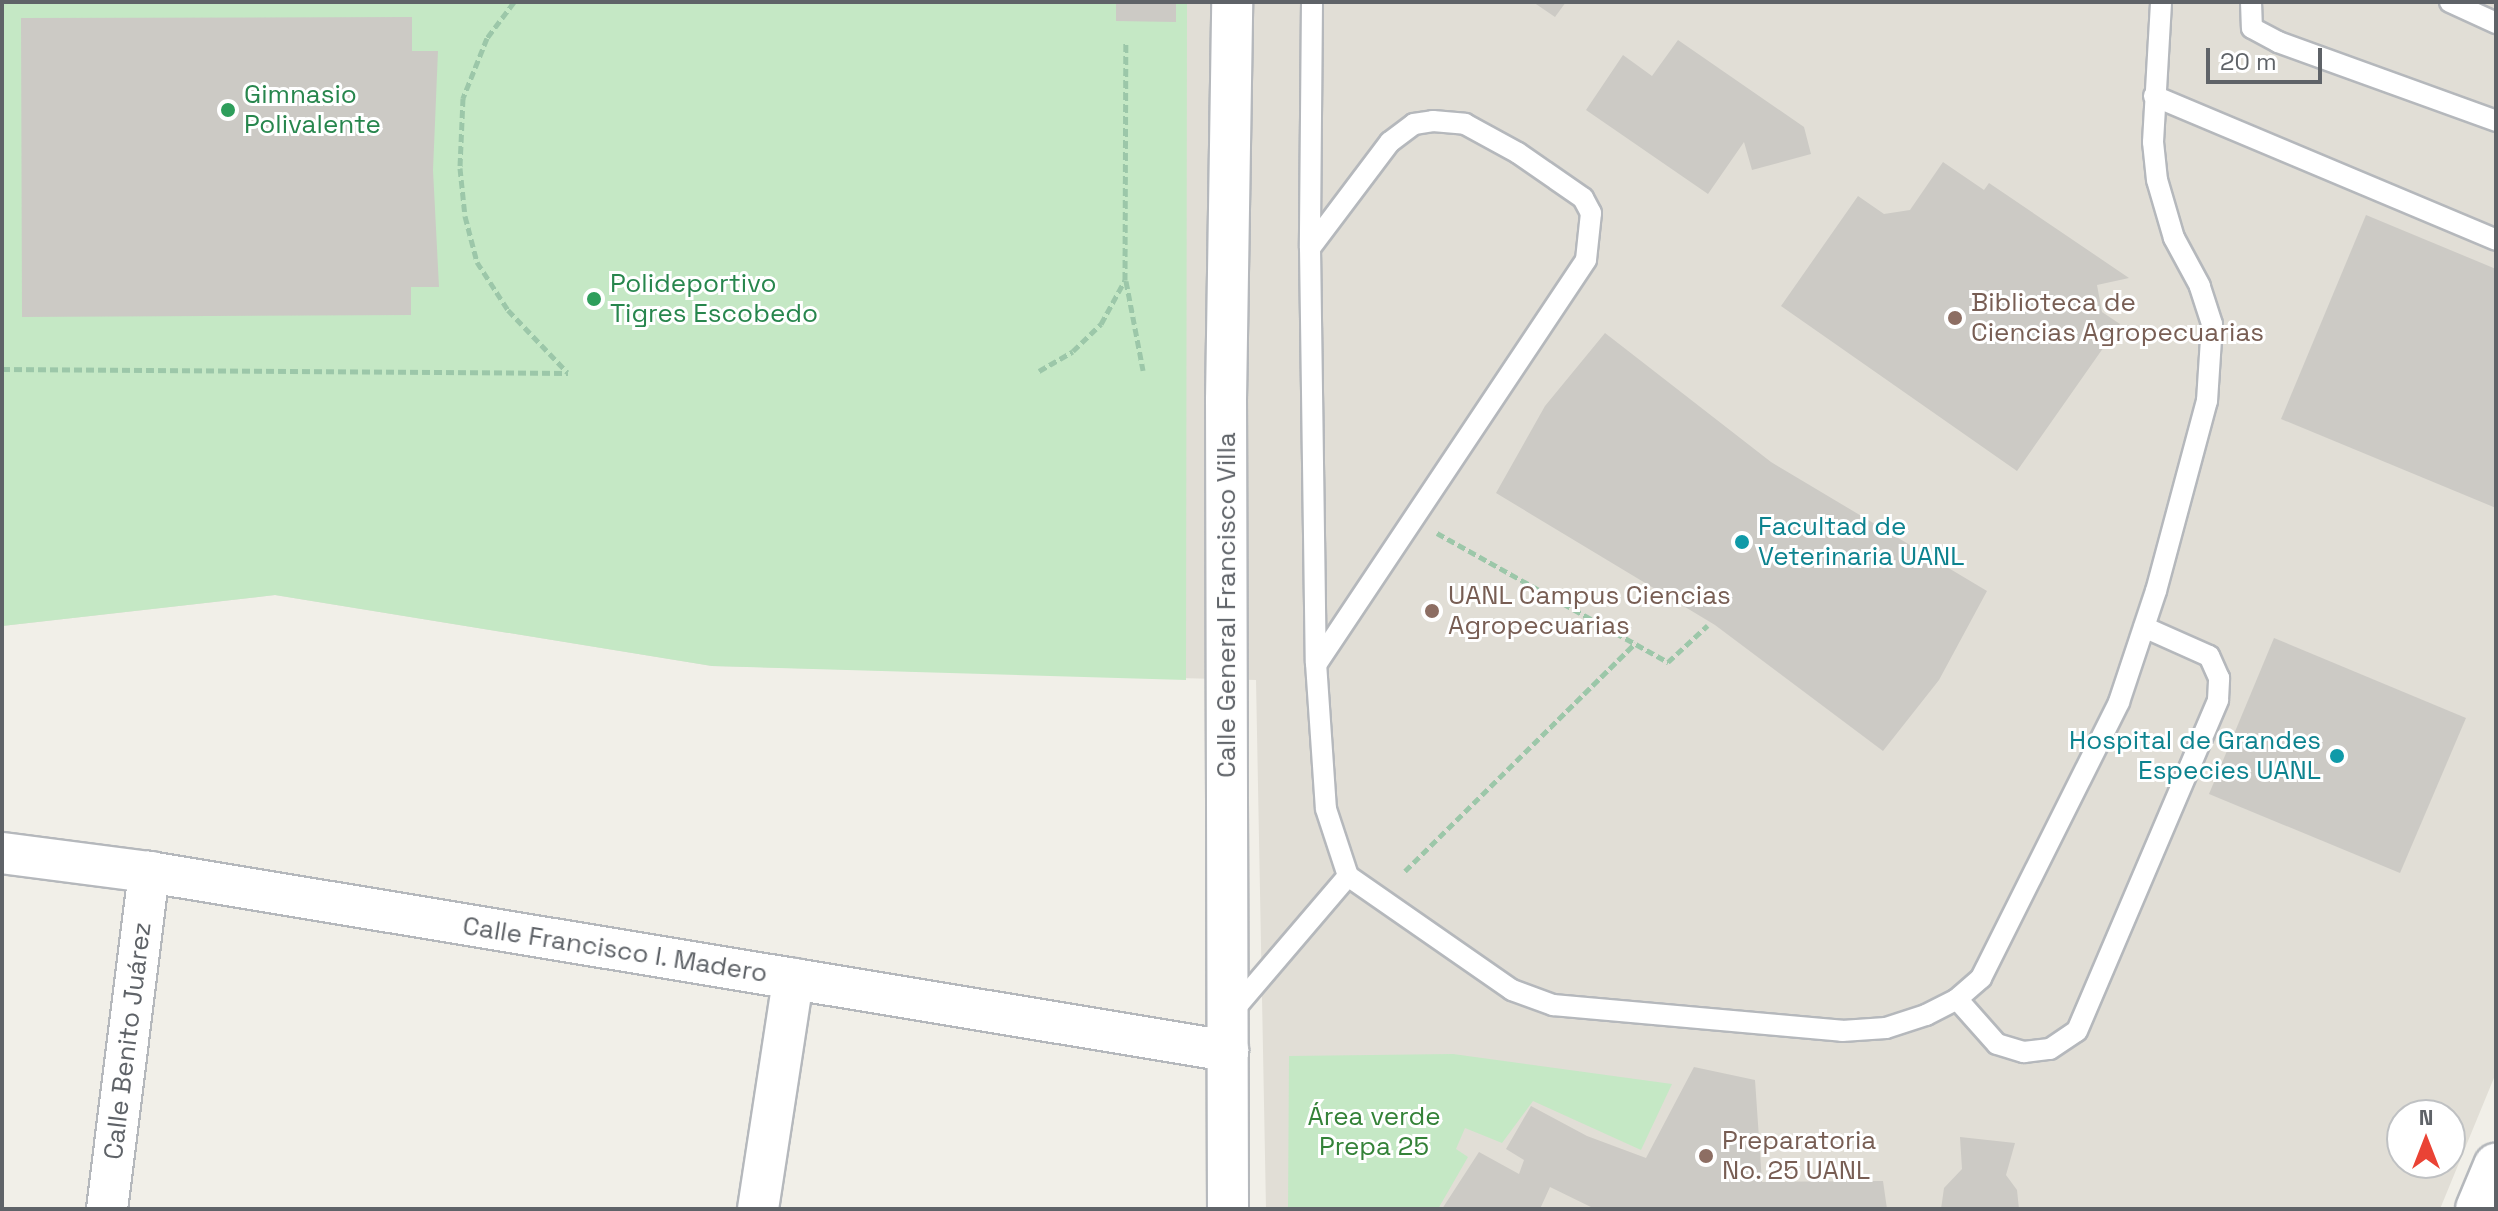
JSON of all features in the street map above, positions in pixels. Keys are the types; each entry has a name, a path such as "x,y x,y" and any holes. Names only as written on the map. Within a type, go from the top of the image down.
{"street":[{"name":"Calle General Francisco Villa","path":"1228,1209 1226,400 1232,2"},
{"name":"Calle Francisco I. Madero","path":"2,853 149,872 793,979 1228,1033"},
{"name":"Calle Benito Juárez","path":"107,1209 149,872"},
{"path":"758,1209 793,979"},
{"path":"2478,1209 2496,1166"}],"lane":[{"path":"1312,2 1310,248 1316,663 1326,809 1348,876 1512,990 1553,1005 1842,1031 1886,1028 1957,999 1981,978 2119,702 2144,627 2207,401 2212,360 2212,324 2200,286 2174,238 2157,180 2154,96 2161,2"},
{"path":"2251,2 2252,28 2278,42 2496,121"},
{"path":"2450,2 2496,23"},
{"path":"2154,96 2496,240"},
{"path":"1310,248 1390,142 1414,124 1433,121 1465,124 1518,153 1583,198 1591,213 1586,260 1316,663"},
{"path":"1957,999 1997,1044 2024,1052 2050,1049 2077,1031 2218,700 2219,678 2209,656 2144,627"},
{"path":"1228,1033 1348,876"}],"path":[{"path":"2,369 568,373 508,310 477,262 465,216 460,168 463,98 487,38 514,2"},
{"path":"1126,41 1125,280 1143,370"},
{"path":"1039,371 1073,351 1101,324 1125,280"},
{"path":"1436,533 1668,662 1708,625"},
{"path":"1405,871 1635,643"}],"shaded area":[{"name":"UANL Campus Ciencias Agropecuarias","path":"2,2 2496,2 2496,1073 2466,1146 2466,1099 2386,1099 2386,1179 2452,1179 2440,1209 1266,1209 1256,680 712,666 275,595 2,626"}],"green space":[{"name":"Polideportivo Tigres Escobedo","path":"2,2 1187,2 1186,680 712,666 275,595 2,626"},
{"name":"Área verde Prepa 25","path":"1453,1054 1672,1084 1641,1150 1533,1101 1502,1143 1465,1128 1456,1149 1468,1157 1438,1209 1288,1209 1289,1056"}],"building":[{"path":"1116,2 1176,2 1176,22 1116,21"},
{"path":"1533,2 1566,2 1555,17"},
{"name":"Gimnasio Polivalente","path":"412,17 412,51 438,51 433,170 439,287 411,287 411,315 22,317 21,18"},
{"path":"1678,40 1804,127 1811,154 1752,170 1744,142 1708,194 1586,110 1623,55 1652,76"},
{"name":"Biblioteca de Ciencias Agropecuarias","path":"1943,162 1984,190 1989,183 2129,278 2097,285 2102,312 2120,324 2017,471 1781,306 1858,196 1884,214 1910,210"},
{"path":"2366,215 2496,269 2496,508 2281,419"},
{"name":"Facultad de Veterinaria UANL","path":"1605,333 1771,462 1987,591 1939,680 1883,751 1715,625 1496,493 1545,406"},
{"name":"Hospital de Grandes Especies UANL","path":"2274,638 2466,718 2400,873 2209,794"},
{"path":"1694,1067 1755,1080 1762,1182 1883,1181 1887,1209 1595,1209 1550,1187 1540,1209 1442,1209 1479,1152 1519,1174 1524,1160 1506,1149 1531,1106 1587,1136 1646,1158"},
{"path":"1960,1137 2015,1143 2006,1175 2017,1190 2019,1209 1941,1209 1944,1188 1962,1169"}],"place":[{"name":"Gimnasio Polivalente","path":"228,110"},
{"name":"Polideportivo Tigres Escobedo","path":"594,299"},
{"name":"Biblioteca de Ciencias Agropecuarias","path":"1955,318"},
{"name":"Facultad de Veterinaria UANL","path":"1742,542"},
{"name":"UANL Campus Ciencias Agropecuarias","path":"1432,611"},
{"name":"Hospital de Grandes Especies UANL","path":"2337,756"},
{"name":"Preparatoria No. 25 UANL","path":"1706,1156"}]}
